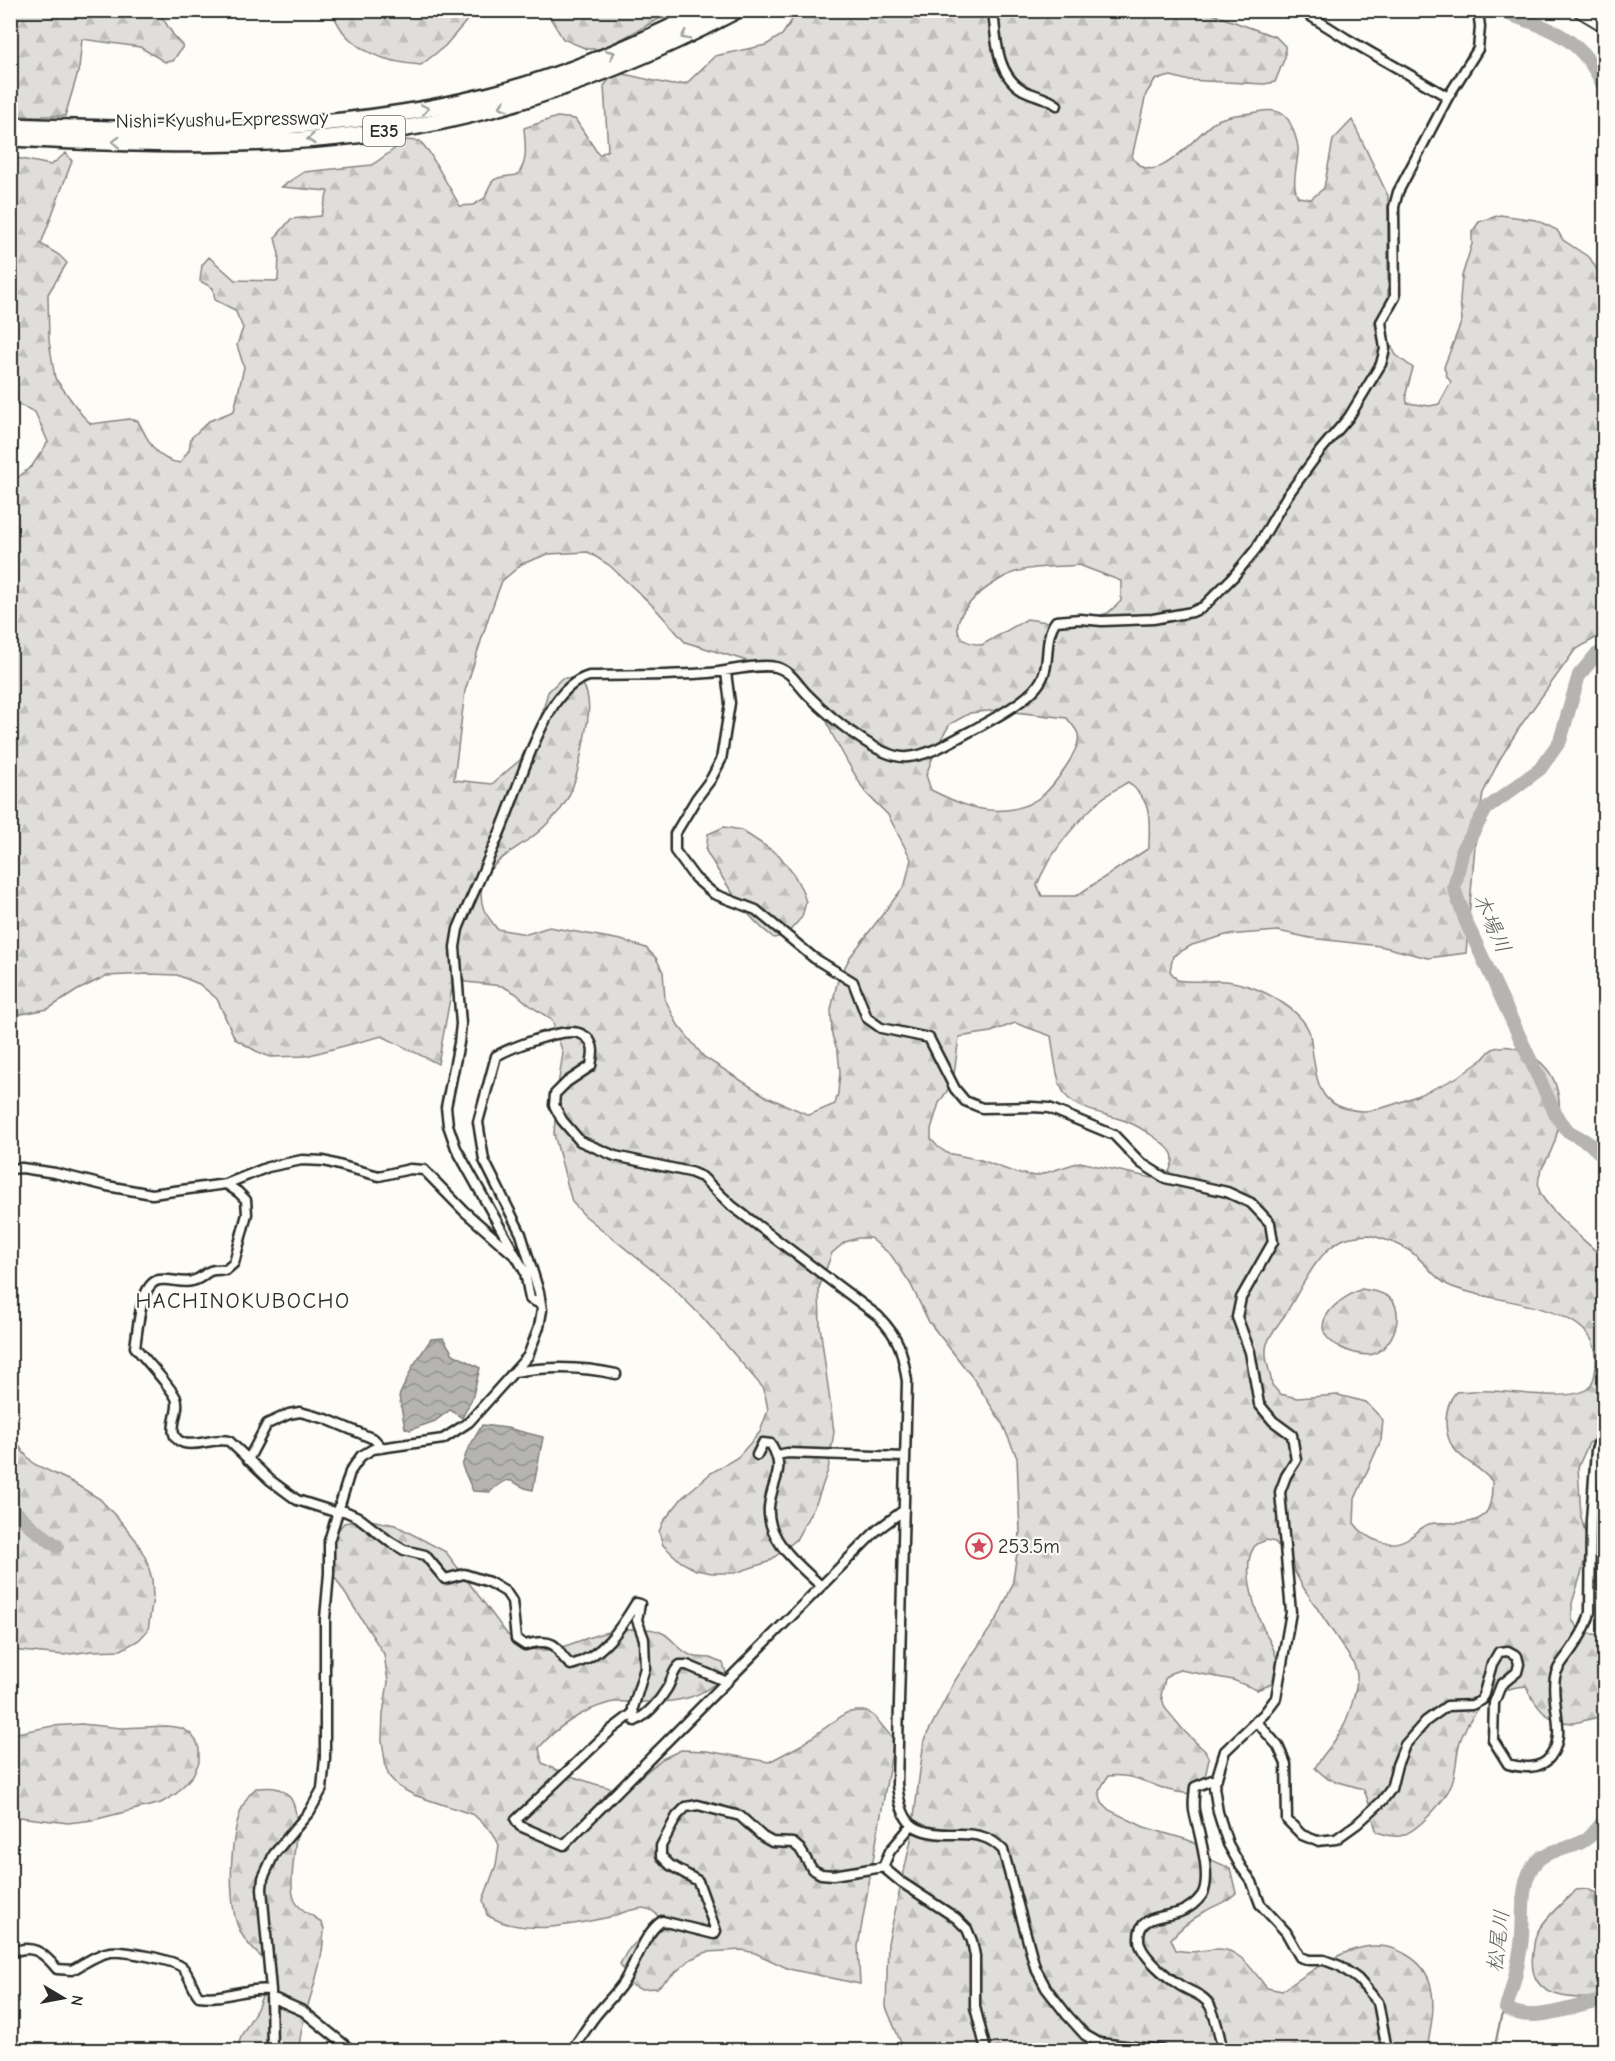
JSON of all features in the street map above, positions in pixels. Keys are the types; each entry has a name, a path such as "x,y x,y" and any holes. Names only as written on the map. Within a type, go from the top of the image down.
{"highway":[{"name":"Nishi-Kyushu Expressway","path":"10,126 153,130 232,129 348,122 413,112 486,96 599,60 706,10"},
{"name":"Nishi-Kyushu Expressway","path":"10,138 164,144 233,144 288,142 419,126 489,110 552,92 669,44 737,10"}],"street":[{"path":"993,10 996,41 1004,70 1014,84 1057,105"},
{"path":"1307,10 1309,15 1347,39 1448,97"},
{"path":"541,1304 530,1299 525,1272 456,1148 448,1125 446,1107 461,1024 455,947 458,929 502,828 534,745 552,708 567,688 580,679 590,676 726,672 762,666 776,668 791,675 809,696 867,743 888,755 908,757 942,747 988,722 1038,686 1045,674 1050,629 1056,621 1153,619 1192,612 1203,606 1233,577 1256,549 1287,496 1349,417 1381,364 1385,349 1381,322 1395,297 1394,207 1398,192 1448,97 1478,49 1480,27 1478,10"},
{"path":"1580,10 1605,25"},
{"path":"726,672 730,703 721,760 675,834 675,851 695,878 714,894 756,910 814,958 853,982 867,1018 881,1028 929,1038 955,1089 965,1101 982,1108 1049,1108 1114,1135 1141,1163 1165,1179 1227,1192 1251,1203 1270,1223 1273,1242 1241,1298 1237,1317 1250,1352 1259,1404 1273,1421 1292,1435 1296,1460 1280,1492 1291,1612 1275,1698 1256,1722 1225,1752 1214,1787 1218,1812 1228,1844 1252,1882 1260,1904 1286,1932 1300,1957 1340,1965 1358,1979 1378,2002 1387,2050"},
{"path":"272,2050 271,1994 263,1878 274,1854 310,1812 322,1789 326,1748 325,1620 330,1541 350,1472 361,1456 373,1449 443,1439 469,1422 528,1356 542,1310 539,1292 521,1234 484,1160 478,1122 496,1056 508,1050 572,1032 584,1035 592,1043 591,1066 567,1082 555,1094 554,1105 562,1120 580,1141 615,1156 690,1172 702,1177 732,1206 878,1316 890,1329 902,1350 907,1381 897,1784 899,1806 911,1826 943,1834 970,1834 982,1837 993,1841 1003,1850 1035,1967 1046,1988 1085,2035 1099,2043 1162,2050"},
{"path":"10,1169 22,1168 55,1173 152,1194 226,1184 268,1167 302,1160 324,1161 379,1176 410,1169 424,1170 464,1211 518,1258"},
{"path":"226,1184 246,1200 247,1214 234,1263 226,1270 207,1271 194,1281 157,1280 150,1285 144,1294 135,1347 176,1397 177,1412 173,1431 175,1437 184,1443 202,1443 220,1439 229,1441 270,1480 297,1500 335,1512 340,1509"},
{"path":"513,1372 543,1367 586,1368 616,1374"},
{"path":"248,1460 267,1424 289,1414 300,1412 326,1419 363,1434 374,1439 382,1448"},
{"path":"1256,1722 1278,1746 1286,1764 1287,1820 1302,1835 1317,1841 1336,1839 1357,1824 1382,1801 1391,1790 1405,1745 1426,1721 1447,1706 1472,1705 1482,1700 1492,1664 1499,1652 1508,1651 1517,1656 1519,1664 1517,1672 1501,1685 1494,1703 1493,1740 1508,1764 1517,1767 1539,1766 1548,1761 1557,1748 1559,1735 1554,1694 1555,1676 1588,1623 1590,1612 1596,1450 1605,1427"},
{"path":"757,1455 759,1448 766,1443 771,1444 780,1463 769,1507 775,1536 788,1554 821,1586"},
{"path":"777,1455 787,1453 905,1457"},
{"path":"340,1509 358,1517 404,1550 425,1554 446,1580 464,1574 489,1582 506,1592 512,1601 516,1639 525,1645 534,1642 550,1643 557,1647 563,1660 571,1665 581,1663 613,1638 636,1603 640,1604 637,1620 644,1639 645,1668 632,1714 611,1730 516,1820 520,1826 564,1845 877,1530 904,1510"},
{"path":"632,1714 635,1721 643,1716 666,1690 676,1668 680,1665 687,1665 727,1682"},
{"path":"1217,1778 1195,1787 1193,1807 1207,1876 1204,1891 1200,1898 1179,1912 1150,1918 1141,1929 1139,1940 1143,1951 1152,1962 1179,1985 1200,1996 1210,2005 1223,2050"},
{"path":"572,2050 593,2019 621,1986 650,1932 659,1924 662,1922 683,1925 714,1934 716,1931 698,1881 670,1865 662,1856 662,1846 677,1816 686,1807 698,1805 740,1816 772,1842 793,1843 800,1849 812,1869 821,1874 833,1875 883,1867 901,1882 956,1918 967,1929 972,1941 975,1956 975,2007 986,2050"},
{"path":"883,1867 890,1851 911,1826"},
{"path":"10,1953 22,1948 39,1951 47,1956 57,1969 67,1970 72,1970 100,1954 112,1952 177,1964 185,1970 194,1991 199,1996 213,1998 255,1988 303,2011 351,2050"}],"green space":[{"path":"11,10 158,11 183,46 173,61 165,62 140,47 82,39 79,69 65,116 11,116"},
{"path":"330,11 475,11 445,46 421,65 390,60 370,53 343,32"},
{"path":"546,11 674,11 603,49 587,49 563,39"},
{"path":"798,11 1204,11 1276,37 1285,46 1285,57 1275,82 1264,84 1186,80 1171,76 1155,80 1146,94 1132,157 1141,167 1152,169 1175,157 1216,121 1231,116 1266,111 1279,112 1289,121 1297,141 1295,185 1298,197 1311,199 1324,188 1333,140 1352,120 1388,196 1388,300 1375,321 1378,339 1392,347 1396,355 1413,368 1406,393 1407,403 1430,406 1439,404 1451,382 1444,367 1462,320 1460,300 1462,276 1472,244 1472,232 1479,222 1500,215 1536,220 1557,230 1563,240 1590,258 1604,281 1604,633 1575,650 1519,728 1483,793 1475,845 1466,953 1428,958 1380,946 1310,938 1278,931 1226,935 1192,945 1173,956 1170,971 1177,980 1226,981 1248,986 1269,995 1289,1008 1301,1018 1309,1031 1316,1074 1323,1093 1328,1100 1347,1109 1372,1110 1416,1096 1467,1071 1495,1048 1516,1048 1530,1055 1547,1069 1553,1078 1559,1098 1559,1120 1555,1141 1540,1174 1539,1189 1555,1213 1604,1256 1604,1435 1589,1443 1578,1467 1581,1517 1588,1544 1572,1603 1572,1620 1581,1632 1604,1636 1604,1716 1572,1723 1555,1720 1538,1707 1526,1686 1515,1687 1495,1695 1479,1708 1467,1726 1460,1742 1453,1779 1448,1792 1437,1807 1414,1829 1400,1836 1377,1832 1363,1789 1328,1779 1315,1768 1342,1729 1354,1697 1357,1672 1353,1662 1303,1587 1284,1552 1275,1542 1267,1540 1256,1544 1253,1548 1249,1572 1256,1609 1278,1664 1275,1680 1268,1686 1257,1690 1233,1680 1180,1670 1171,1673 1165,1679 1161,1695 1165,1708 1205,1751 1209,1759 1203,1786 1191,1794 1116,1775 1108,1776 1099,1791 1102,1803 1109,1810 1144,1827 1188,1840 1203,1848 1209,1859 1230,1868 1236,1893 1199,1915 1178,1931 1171,1939 1176,1950 1192,1952 1226,1950 1246,1962 1267,1988 1282,1991 1325,1962 1342,1954 1358,1948 1375,1946 1391,1948 1415,1961 1430,1982 1433,2010 1427,2050 905,2050 903,2048 886,2007 888,1943 911,1840 924,1740 956,1679 998,1617 1012,1586 1020,1533 1017,1458 1002,1423 973,1378 929,1322 910,1283 891,1255 870,1238 858,1238 845,1242 832,1253 819,1288 820,1326 834,1432 828,1470 817,1501 796,1540 768,1562 735,1573 696,1570 681,1562 663,1545 659,1532 663,1522 683,1497 711,1473 738,1457 760,1432 768,1410 764,1389 703,1318 668,1283 584,1215 572,1202 554,1134 563,1053 552,1020 502,986 466,982 454,977 438,1064 382,1036 306,1056 270,1057 235,1039 217,999 199,984 177,975 106,976 48,1009 11,1016 11,483 32,466 48,442 35,412 11,401 11,157 51,165 66,153 72,161 41,244 67,263 48,294 49,341 55,378 91,424 129,419 138,421 149,442 158,453 164,458 180,463 189,450 191,438 209,421 234,411 244,367 237,345 243,328 235,310 215,300 213,288 200,281 202,265 209,257 235,280 278,281 279,254 275,238 291,219 321,216 328,191 281,187 304,172 372,165 393,150 402,140 420,141 429,152 460,206 473,205 485,198 492,181 517,175 521,170 525,153 524,128 557,117 575,119 599,155 608,150 604,86 612,76 624,74 672,85 687,83 715,56 766,45 782,35","holes":["588,552 609,565 653,606 685,642 770,668 797,683 818,699 832,734 865,792 888,815 911,859 905,885 850,957 837,983 831,1010 832,1035 838,1052 840,1072 835,1104 809,1115 767,1097 704,1057 678,1025 665,999 663,972 656,958 646,948 621,940 549,927 527,934 497,929 485,912 481,897 486,875 502,858 543,827 566,802 581,757 588,717 588,696 582,682 572,678 562,678 548,692 541,717 520,760 492,784 454,780 465,691 502,581 522,564 548,554","1079,565 1121,581 1121,601 1108,613 1066,625 1027,619 982,645 964,640 958,631 959,620 974,598 1010,574 1041,567","997,710 1067,718 1078,734 1078,741 1070,760 1045,793 1019,808 987,810 958,802 931,790 926,775 938,744 950,724 970,713","1128,782 1142,797 1148,812 1149,848 1076,896 1042,896 1037,885 1048,862 1079,821 1108,794","1015,1023 1051,1036 1058,1078 1068,1098 1089,1110 1133,1124 1159,1141 1173,1156 1169,1172 1152,1178 1080,1162 1036,1176 1016,1173 981,1160 947,1153 931,1139 931,1129 939,1103 953,1082 959,1037 991,1032","1369,1235 1396,1244 1416,1256 1437,1278 1448,1285 1560,1315 1579,1326 1592,1341 1596,1360 1595,1371 1592,1383 1579,1393 1556,1395 1475,1391 1456,1392 1452,1398 1446,1419 1450,1441 1461,1456 1492,1481 1489,1508 1480,1518 1464,1523 1429,1524 1403,1541 1395,1543 1372,1539 1354,1523 1355,1499 1381,1440 1383,1420 1366,1402 1338,1395 1297,1398 1280,1394 1272,1385 1266,1354 1271,1336 1317,1262 1333,1245 1351,1237"]},
{"path":"724,827 741,830 779,855 794,875 806,902 802,917 786,935 774,938 753,919 720,875 706,851 708,834"},
{"path":"1362,1289 1389,1297 1396,1307 1397,1314 1397,1323 1391,1338 1380,1351 1369,1355 1341,1348 1328,1338 1323,1330 1324,1321 1335,1305"},
{"path":"11,1433 34,1464 72,1482 100,1499 136,1540 146,1559 152,1579 153,1597 148,1630 139,1640 121,1650 63,1655 11,1650"},
{"path":"365,1519 395,1525 446,1552 507,1634 518,1643 530,1648 552,1649 617,1630 646,1629 655,1630 667,1636 692,1656 710,1658 723,1663 726,1673 705,1691 694,1696 671,1701 609,1703 589,1710 562,1726 539,1748 542,1763 565,1774 614,1789 632,1784 662,1759 681,1750 707,1751 769,1762 801,1745 846,1713 867,1711 875,1717 894,1740 858,1946 860,1984 789,1969 755,1953 742,1950 707,1952 691,1959 657,1988 640,1989 631,1985 620,1964 628,1950 655,1924 658,1916 652,1911 643,1908 595,1920 547,1927 516,1926 487,1915 483,1900 496,1865 499,1845 493,1833 474,1815 414,1795 399,1787 389,1776 386,1768 382,1740 388,1682 384,1654 332,1573 333,1536 344,1523"},
{"path":"81,1724 121,1728 167,1726 181,1728 190,1733 197,1742 199,1762 193,1775 176,1794 161,1803 93,1820 68,1823 11,1816 11,1734 53,1726"},
{"path":"256,1788 275,1788 287,1794 294,1806 296,1838 292,1889 298,1906 320,1921 324,1929 321,1957 303,2023 299,2050 237,2050 241,2036 257,2009 264,1991 267,1961 251,1947 243,1936 235,1917 233,1903 231,1868 236,1830 247,1798"},
{"path":"1587,1889 1596,1893 1596,1907 1604,1918 1604,1998 1565,1997 1553,1994 1537,1980 1533,1968 1535,1939 1542,1925 1556,1909 1576,1890"}],"water":[{"path":"443,1338 453,1354 480,1368 472,1399 462,1418 450,1410 435,1421 410,1430 405,1428 399,1396 413,1366 431,1339"},
{"path":"482,1425 507,1428 543,1437 533,1490 508,1480 490,1492 473,1491 462,1466 467,1451"}],"waterway":[{"name":"木場川","path":"1497,10 1532,22 1574,45 1595,70 1604,88"},
{"name":"木場川","path":"1604,651 1596,655 1579,675 1560,741 1540,769 1486,809 1463,850 1454,888 1466,922 1556,1115 1568,1131 1589,1143 1604,1157"},
{"path":"10,1507 57,1546"},
{"name":"松尾川","path":"1604,1820 1585,1840 1543,1856 1530,1870 1524,1890 1518,1961 1506,2008 1528,2015 1604,2001"},
{"path":"1494,2050 1501,2017 1506,2008"}],"place":[{"name":"253.5m","path":"979,1546"}],"district":[{"name":"HACHINOKUBOCHO","path":"243,1300"}]}
